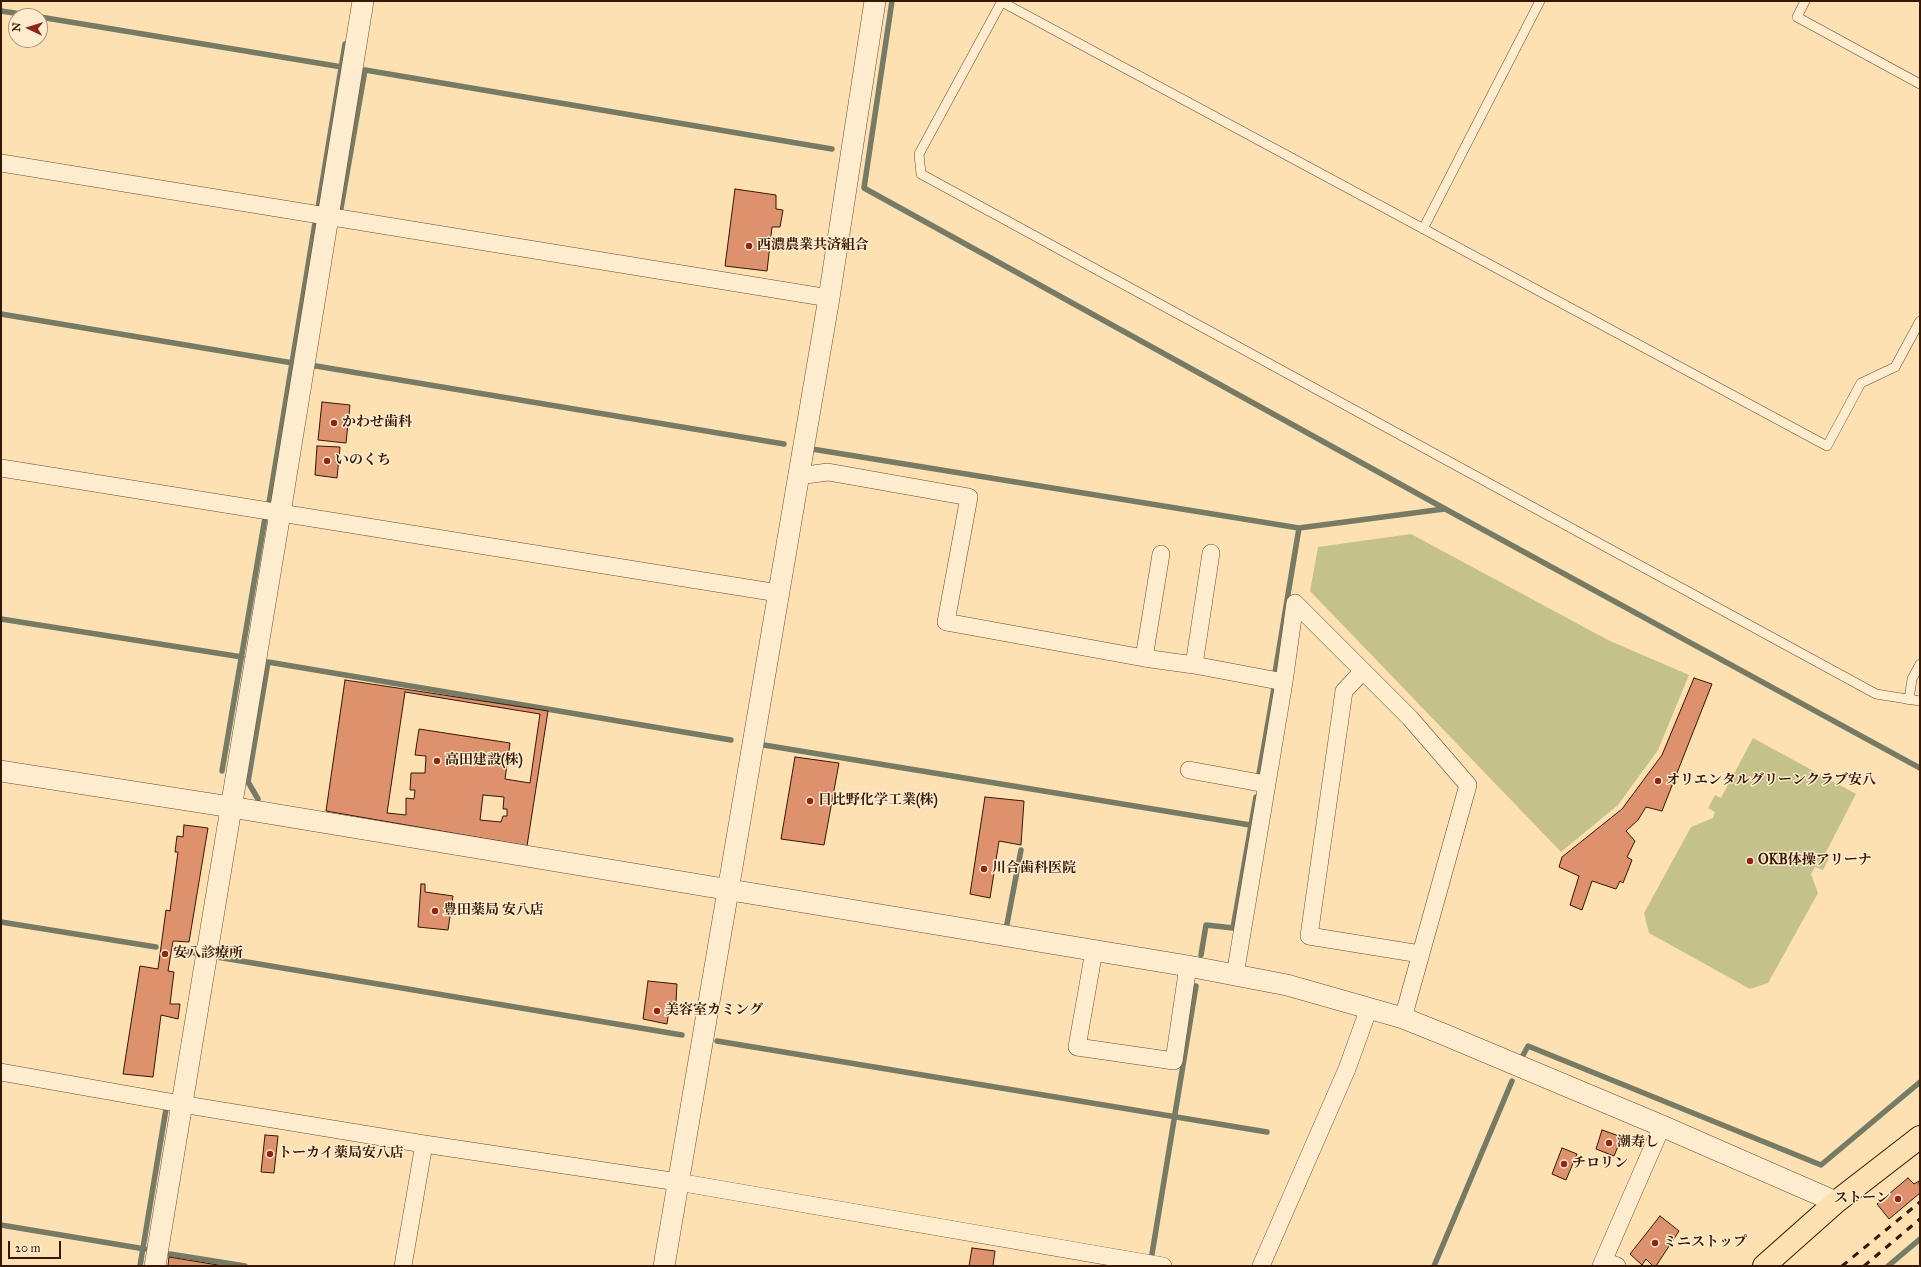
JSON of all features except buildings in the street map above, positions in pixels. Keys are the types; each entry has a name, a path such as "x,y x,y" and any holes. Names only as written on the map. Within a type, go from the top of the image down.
{"main road":[{"path":"1764,1266 1836,1202 1920,1137"}],"street":[{"path":"155,1266 363,1"},
{"path":"664,1266 829,298 872,1"},
{"path":"1,163 829,298"},
{"path":"1,468 778,593"},
{"path":"798,476 828,472 969,497 946,622 1284,682"},
{"path":"1194,665 1211,553"},
{"path":"1144,658 1161,554"},
{"path":"1235,975 1284,682 1295,603 1410,718 1468,785 1403,1018"},
{"path":"1362,671 1344,691 1309,936 1420,954"},
{"path":"1189,770 1266,784"},
{"path":"1,771 231,807 1094,952 1188,966 1287,985 1403,1018 1662,1126 1836,1202"},
{"path":"1094,952 1077,1046 1174,1061 1188,966"},
{"path":"1261,1266 1347,1069 1369,1008"},
{"path":"1,1072 181,1104 424,1144 678,1182 1163,1266"},
{"path":"1607,1264 1662,1126"},
{"path":"403,1266 424,1144"}],"lane":[{"path":"1920,321 1895,367 1861,383 1827,446 1002,1 919,154 921,174 1876,694 1920,701"},
{"path":"1423,229 1540,1"},
{"path":"1805,1 1796,17 1920,84"},
{"path":"1909,700 1912,679 1920,664"}],"shaded area":[{"name":"オリエンタルグリーンクラブ安八","path":"1411,534 1608,640 1689,675 1658,750 1618,805 1561,852 1310,591 1318,547"},
{"name":"OKB体操アリーナ","path":"1753,738 1856,794 1825,854 1830,856 1823,870 1815,867 1811,874 1818,893 1768,983 1750,989 1649,933 1644,913 1691,827 1713,818 1715,812 1708,808 1715,795 1721,798"}],"waterway":[{"path":"892,1 864,188 1438,505 1920,768"},
{"path":"1,11 8,12"},
{"path":"48,18 342,67"},
{"path":"318,208 345,44"},
{"path":"341,208 365,70 832,149"},
{"path":"269,503 315,223"},
{"path":"1,314 293,363"},
{"path":"316,366 784,444"},
{"path":"812,449 1299,528 1444,509"},
{"path":"222,771 265,518"},
{"path":"1275,673 1299,528"},
{"path":"1,619 242,657"},
{"path":"258,799 248,782 268,662 731,740"},
{"path":"1259,774 1274,688"},
{"path":"764,745 1250,825"},
{"path":"1201,955 1206,925 1233,928 1256,797"},
{"path":"1007,924 1021,850"},
{"path":"1,922 156,947"},
{"path":"176,950 196,953"},
{"path":"217,957 682,1035"},
{"path":"1152,1254 1196,986"},
{"path":"717,1041 1267,1132"},
{"path":"1521,1059 1528,1046 1821,1165 1920,1082"},
{"path":"1434,1266 1512,1081"},
{"path":"140,1266 166,1109"},
{"path":"1,1225 145,1249"},
{"path":"1888,1266 1920,1239"},
{"path":"170,1254 245,1266"}],"railway":[{"path":"1842,1266 1920,1202"},
{"path":"1864,1266 1920,1219"}],"place":[{"name":"西濃農業共済組合","path":"749,246"},
{"name":"かわせ歯科","path":"334,423"},
{"name":"いのくち","path":"327,461"},
{"name":"高田建設(株)","path":"437,761"},
{"name":"オリエンタルグリーンクラブ安八","path":"1658,781"},
{"name":"日比野化学工業(株)","path":"810,801"},
{"name":"OKB体操アリーナ","path":"1750,861"},
{"name":"川合歯科医院","path":"984,869"},
{"name":"豊田薬局 安八店","path":"435,911"},
{"name":"安八診療所","path":"165,954"},
{"name":"美容室カミング","path":"657,1011"},
{"name":"潮寿し","path":"1609,1143"},
{"name":"トーカイ薬局安八店","path":"270,1154"},
{"name":"チロリン","path":"1564,1164"},
{"name":"ストーン","path":"1898,1199"},
{"name":"ミニストップ","path":"1655,1243"}]}
